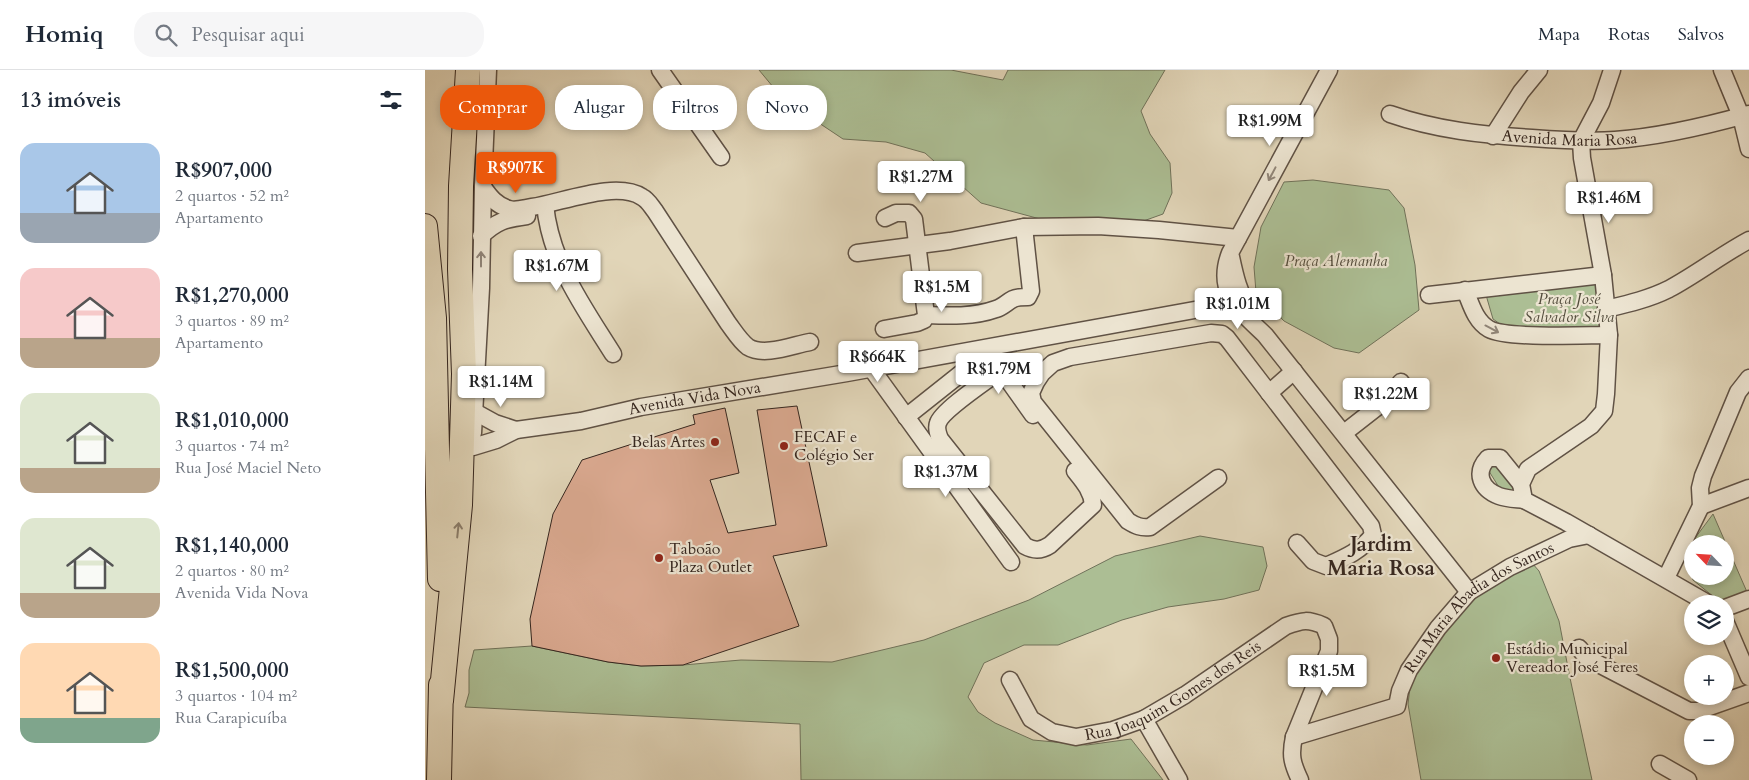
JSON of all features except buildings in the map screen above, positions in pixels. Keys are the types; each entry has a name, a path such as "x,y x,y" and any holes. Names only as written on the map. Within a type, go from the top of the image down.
{"highway":[{"path":"441,701 460,505 464,374 460,269 472,186 468,70"},
{"path":"472,186 468,207 471,353 477,361"},
{"path":"425,226 434,318 442,652 439,780"}],"street":[{"path":"460,505 471,485 481,288 481,236 472,186 488,70"},
{"path":"660,70 721,157"},
{"path":"1329,70 1234,245 1226,264 1225,278 1227,289 1344,433 1469,592"},
{"path":"1493,136 1521,92 1539,70"},
{"path":"1521,484 1528,470 1591,426 1604,411 1609,335 1603,275 1582,158 1581,140 1601,103 1612,70"},
{"path":"1721,70 1745,115 1749,149"},
{"name":"Avenida Maria Rosa","path":"1390,114 1413,122 1441,128 1493,136 1614,141 1642,138 1745,115"},
{"path":"472,186 507,209 546,209"},
{"path":"481,236 493,226 506,219 546,209 589,193 625,192 643,197 655,211 728,323 747,346 753,350 763,351 810,342"},
{"path":"546,209 550,237 564,272 613,354"},
{"path":"884,329 917,323 924,320 926,315 914,219 909,213 895,214 885,218"},
{"path":"857,253 951,241 1024,227 1098,226 1159,230 1234,245"},
{"path":"926,315 975,314 994,310 1005,306 1013,300 1028,297 1031,291 1024,227"},
{"path":"1606,309 1650,297 1668,289 1749,240"},
{"path":"1429,295 1603,275"},
{"path":"1465,290 1475,314 1481,322 1489,329 1499,333 1609,335"},
{"name":"Avenida Vida Nova","path":"473,447 496,440 517,430 581,421 641,407 1239,302"},
{"path":"1218,478 1151,527 1143,528 1135,525 1128,521 1033,402 1031,393 1036,382 1053,363 1071,357 1217,332 1222,334 1371,526 1373,535 1367,543 1354,553 1326,566 1313,561 1297,543"},
{"path":"906,417 974,363 987,361 1001,370 1085,483 1093,498 1093,505 1089,510 1043,550 1032,550 1025,546 940,439 937,432 938,423 947,411 1001,370"},
{"path":"871,368 1011,562"},
{"path":"1269,393 1294,371"},
{"path":"1666,578 1701,506 1700,488 1703,476 1738,392 1749,378"},
{"path":"1344,433 1385,401 1401,382"},
{"name":"Avenida Vida Nova","path":"475,412 495,423 517,430"},
{"path":"1524,500 1521,484 1500,458 1488,458 1481,465 1479,472 1481,480 1492,493 1501,497 1524,500 1694,595"},
{"path":"1701,506 1749,488"},
{"name":"Rua Maria Abadia dos Santos","path":"1294,737 1397,706 1400,691 1409,670 1438,628 1469,592 1510,567 1569,539 1589,535"},
{"path":"1734,605 1749,599"},
{"name":"Rua Joaquim Gomes dos Reis","path":"1010,680 1031,719 1053,732 1076,737 1113,730 1145,719 1185,695 1286,626 1302,620 1313,622 1324,626 1329,639 1329,651 1294,737"},
{"path":"1734,642 1749,677"},
{"path":"1579,648 1587,658 1689,711 1698,711 1749,693"},
{"path":"1145,719 1179,780"},
{"path":"1294,737 1291,751 1293,765 1300,780"},
{"path":"1660,764 1688,780"}],"green space":[{"path":"759,70 951,70 1003,80 1008,70 1165,70 1141,111 1150,134 1170,163 1172,193 1163,214 1135,224 1066,226 981,203 925,153 886,142 843,139 827,128 827,85 771,85"},
{"name":"Praça Alemanha","path":"1313,180 1389,190 1404,208 1415,265 1419,310 1359,353 1334,348 1284,321 1256,292 1254,267 1261,227 1284,182"},
{"name":"Praça José Salvador Silva","path":"1597,283 1603,329 1510,331 1493,319 1486,295"},
{"path":"1495,459 1518,491 1505,497 1487,468"},
{"path":"1713,514 1722,535 1697,535"},
{"path":"1200,536 1263,547 1267,566 1259,590 1224,599 1168,607 1122,620 1058,645 1024,645 984,663 968,697 978,712 995,723 1033,740 1087,745 1131,739 1163,780 801,780 800,724 465,707 469,693 469,670 474,650 532,646 608,662 641,666 683,665 741,660 832,662 924,640 1029,600 1115,556"},
{"path":"1734,562 1747,592 1734,597 1734,595 1711,595 1699,585 1734,585"},
{"name":"Estádio Municipal Vereador José Feres","path":"1532,563 1539,571 1559,621 1592,780 1421,780 1408,704 1411,679 1440,638 1489,582"}],"place":[{"name":"Belas Artes","path":"715,442"},
{"name":"FECAF e Colégio Ser","path":"784,446"},
{"name":"Taboão Plaza Outlet","path":"659,558"},
{"name":"Estádio Municipal Vereador José Feres","path":"1496,658"}],"district":[{"name":"Jardim Maria Rosa","path":"1381,556"}]}
